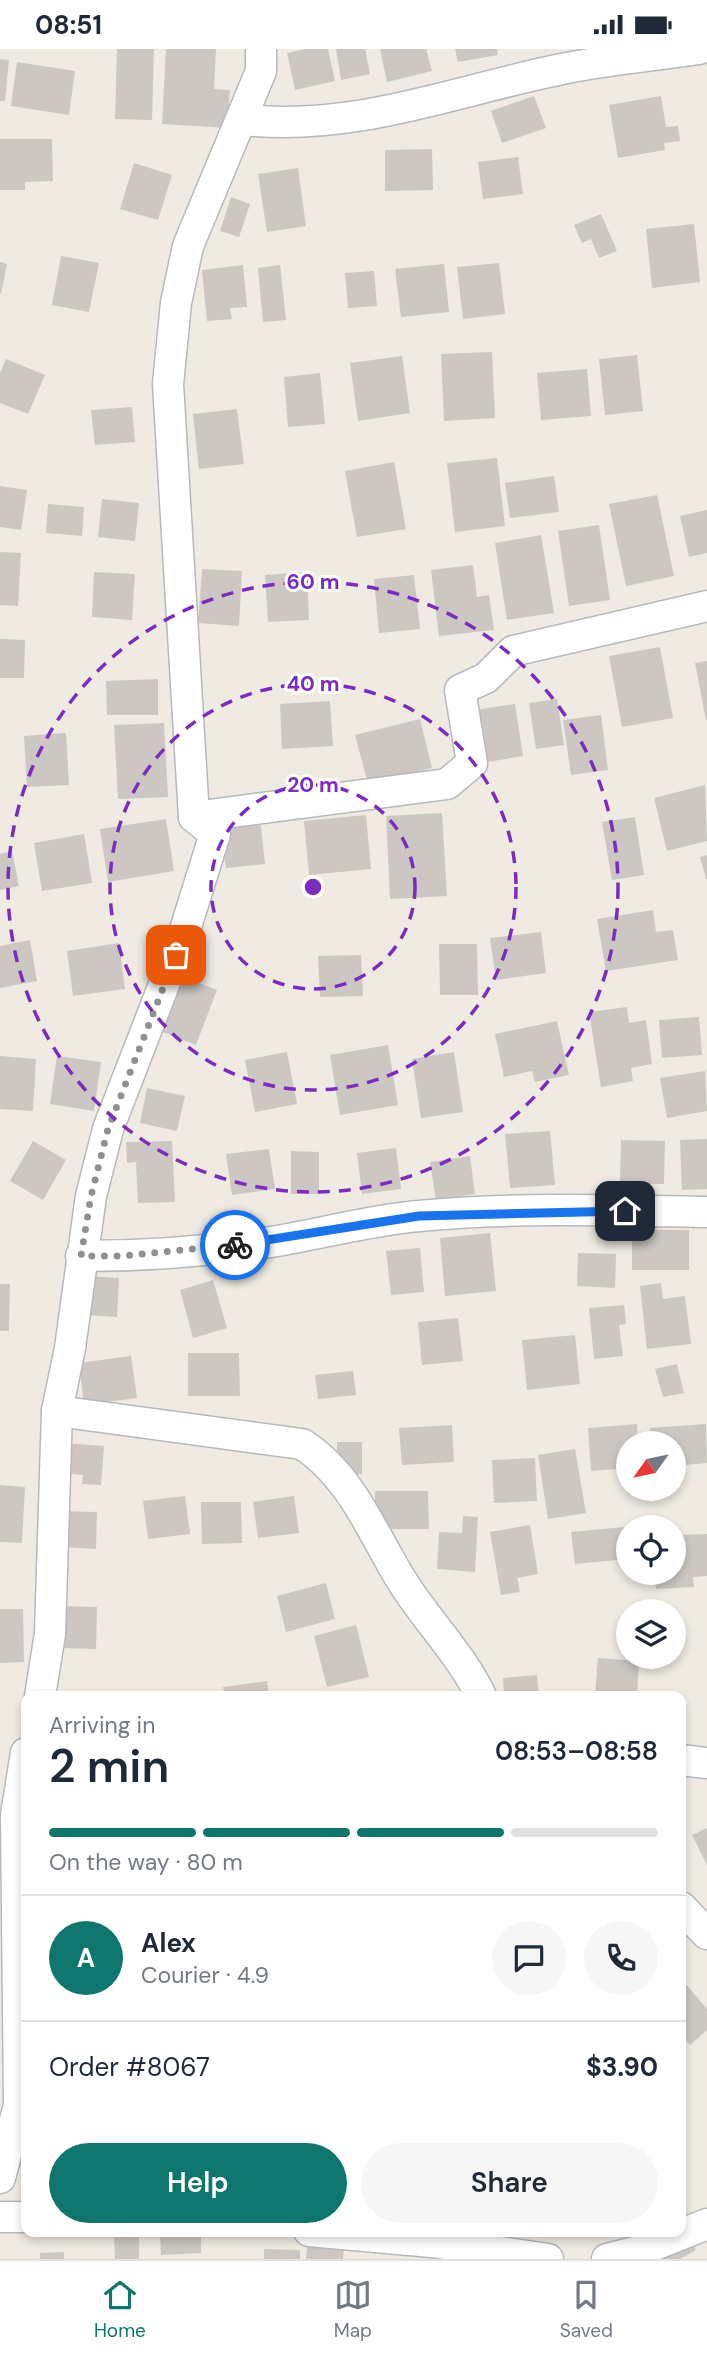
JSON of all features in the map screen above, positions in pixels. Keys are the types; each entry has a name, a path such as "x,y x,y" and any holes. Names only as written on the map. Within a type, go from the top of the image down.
{"street":[{"path":"41,1691 50,1634 57,1411 70,1348 91,1196 108,1129 184,933 215,834 194,817 168,384 176,303 188,246 243,120 261,71 261,49"},
{"path":"243,120 310,123 376,114 558,70 699,49"},
{"path":"194,817 447,784 472,763 460,691 486,678 513,651 707,606"},
{"path":"81,1256 121,1256 276,1241 419,1216 570,1210 707,1212"},
{"path":"57,1411 302,1444 315,1452 355,1497 402,1581 478,1691"},
{"path":"686,1761 707,1763"},
{"path":"0,2179 19,2105 16,1815 21,1784"},
{"path":"686,1912 707,1934"},
{"path":"0,2217 21,2217"},
{"path":"686,2232 707,2224"},
{"path":"376,2237 432,2242 548,2259"},
{"path":"607,2259 642,2250 674,2237"}],"building":[{"path":"117,49 154,49 152,120 115,119"},
{"path":"166,49 216,49 214,89 230,90 227,128 162,124"},
{"path":"306,49 328,49 335,81 295,90 287,53"},
{"path":"336,49 365,49 370,74 341,80"},
{"path":"380,49 426,49 432,71 387,82"},
{"path":"455,49 497,49 498,55 458,62"},
{"path":"0,59 9,60 5,101 0,101"},
{"path":"17,62 75,71 69,115 11,106"},
{"path":"534,96 546,128 502,143 491,111"},
{"path":"661,96 666,127 678,126 680,141 664,143 665,150 618,158 609,105"},
{"path":"0,139 52,139 53,181 25,182 25,190 0,190"},
{"path":"432,149 433,190 385,191 385,150"},
{"path":"518,157 523,194 483,199 478,162"},
{"path":"134,163 172,175 158,220 120,209"},
{"path":"298,168 306,226 267,232 258,174"},
{"path":"231,197 250,204 239,237 220,231"},
{"path":"601,214 617,251 599,258 591,239 582,243 574,225"},
{"path":"694,224 700,282 652,288 646,229"},
{"path":"61,256 99,263 89,312 52,305"},
{"path":"0,262 7,264 1,294 0,293"},
{"path":"499,263 505,314 463,319 457,267"},
{"path":"444,264 449,312 401,317 395,269"},
{"path":"243,265 247,307 230,308 232,319 207,321 202,270"},
{"path":"280,265 286,320 263,322 258,268"},
{"path":"374,271 377,306 348,308 345,273"},
{"path":"492,352 495,418 444,421 441,354"},
{"path":"637,355 643,411 605,415 599,359"},
{"path":"402,356 410,413 358,421 350,363"},
{"path":"6,359 45,375 28,414 0,403 0,373"},
{"path":"587,369 591,416 541,420 537,373"},
{"path":"320,373 325,424 288,427 284,377"},
{"path":"132,407 135,442 95,445 91,410"},
{"path":"237,409 244,464 199,469 193,414"},
{"path":"497,458 505,526 455,532 447,463"},
{"path":"394,462 406,529 357,537 345,471"},
{"path":"554,476 559,512 510,518 505,483"},
{"path":"0,486 27,490 21,530 0,527"},
{"path":"657,495 674,576 626,586 609,504"},
{"path":"102,499 139,503 135,541 98,537"},
{"path":"48,504 84,507 82,536 46,533"},
{"path":"707,510 707,553 689,557 680,516"},
{"path":"599,525 610,600 569,606 558,531"},
{"path":"541,535 554,613 507,620 495,543"},
{"path":"0,552 21,553 18,606 0,605"},
{"path":"473,565 477,597 489,595 494,630 439,636 431,570"},
{"path":"202,569 242,571 239,626 198,623"},
{"path":"94,572 135,574 132,620 92,617"},
{"path":"307,572 309,620 268,622 265,575"},
{"path":"414,575 420,629 379,633 374,579"},
{"path":"0,639 25,640 24,678 0,678"},
{"path":"660,647 673,718 622,727 609,656"},
{"path":"707,661 707,720 706,720 695,663"},
{"path":"158,679 158,715 107,715 106,681"},
{"path":"557,699 564,745 536,749 529,703"},
{"path":"330,701 333,746 282,749 280,704"},
{"path":"515,704 523,756 482,763 473,710"},
{"path":"601,715 608,770 571,775 563,720"},
{"path":"420,719 432,768 368,784 355,735"},
{"path":"164,723 168,797 118,799 114,725"},
{"path":"66,733 69,785 27,787 24,736"},
{"path":"705,785 707,841 667,851 654,798"},
{"path":"442,813 447,896 390,899 386,816"},
{"path":"366,815 371,869 309,875 304,821"},
{"path":"635,817 644,875 612,880 602,822"},
{"path":"260,818 265,864 226,868 220,822"},
{"path":"166,819 174,871 108,882 100,829"},
{"path":"84,834 92,883 42,891 34,843"},
{"path":"12,851 19,886 0,890 0,854"},
{"path":"707,855 707,879 706,879 700,857"},
{"path":"653,910 656,932 673,930 678,960 606,971 597,919"},
{"path":"541,932 546,973 496,980 490,938"},
{"path":"30,940 37,981 0,988 0,946"},
{"path":"119,943 125,989 73,996 67,951"},
{"path":"439,944 477,944 478,995 440,995"},
{"path":"361,955 363,996 320,997 318,956"},
{"path":"172,973 217,990 196,1045 152,1028"},
{"path":"627,1007 629,1023 646,1020 652,1064 631,1068 633,1081 601,1087 589,1012"},
{"path":"699,1017 702,1055 662,1058 659,1020"},
{"path":"557,1021 569,1075 535,1082 532,1071 504,1077 495,1034"},
{"path":"388,1045 398,1105 340,1115 330,1055"},
{"path":"287,1052 297,1104 255,1112 245,1060"},
{"path":"454,1052 463,1112 421,1118 412,1059"},
{"path":"0,1056 36,1059 33,1111 0,1109"},
{"path":"57,1056 101,1062 94,1111 50,1104"},
{"path":"705,1071 707,1111 667,1118 660,1078"},
{"path":"147,1088 185,1096 177,1131 140,1123"},
{"path":"550,1131 555,1185 510,1188 505,1134"},
{"path":"707,1139 707,1189 682,1190 680,1140"},
{"path":"621,1140 665,1141 664,1184 620,1183"},
{"path":"33,1141 66,1160 43,1200 10,1181"},
{"path":"172,1141 175,1202 138,1203 136,1162 127,1163 126,1142"},
{"path":"396,1148 401,1189 362,1194 357,1153"},
{"path":"269,1149 275,1189 232,1195 226,1154"},
{"path":"291,1151 319,1152 319,1194 291,1194"},
{"path":"470,1156 475,1194 436,1200 430,1162"},
{"path":"632,1230 689,1230 689,1270 632,1270"},
{"path":"490,1233 496,1291 445,1296 440,1238"},
{"path":"420,1248 424,1292 391,1295 386,1251"},
{"path":"578,1253 616,1254 615,1288 577,1286"},
{"path":"86,1276 119,1278 117,1317 84,1315"},
{"path":"213,1280 227,1328 193,1338 180,1290"},
{"path":"661,1283 663,1299 685,1296 691,1344 647,1349 640,1286"},
{"path":"0,1284 10,1284 9,1331 0,1331"},
{"path":"624,1305 626,1324 619,1325 623,1356 594,1359 589,1308"},
{"path":"458,1318 463,1361 422,1365 418,1322"},
{"path":"575,1335 580,1384 527,1390 522,1340"},
{"path":"188,1353 239,1353 240,1396 188,1396"},
{"path":"131,1356 137,1398 84,1405 79,1363"},
{"path":"677,1364 684,1393 663,1397 655,1369"},
{"path":"353,1371 356,1395 318,1399 315,1375"},
{"path":"637,1424 637,1431 616,1431 616,1469 591,1471 588,1428"},
{"path":"706,1424 707,1463 686,1465 686,1431 650,1431 650,1428"},
{"path":"452,1425 454,1462 402,1465 399,1428"},
{"path":"337,1442 362,1442 362,1474 337,1475"},
{"path":"64,1443 104,1446 101,1485 82,1484 83,1475 61,1473"},
{"path":"575,1449 586,1513 548,1519 538,1455"},
{"path":"535,1458 537,1501 494,1503 492,1460"},
{"path":"0,1485 25,1487 22,1543 0,1542"},
{"path":"375,1491 428,1491 429,1529 375,1529"},
{"path":"185,1496 190,1534 148,1539 143,1501"},
{"path":"294,1496 299,1533 258,1538 253,1502"},
{"path":"201,1502 241,1502 242,1543 202,1544"},
{"path":"63,1511 97,1512 96,1549 61,1547"},
{"path":"463,1516 478,1517 475,1572 437,1569 439,1532 462,1533"},
{"path":"530,1525 538,1574 517,1578 520,1592 501,1595 490,1532"},
{"path":"616,1528 616,1560 575,1564 571,1532"},
{"path":"707,1534 707,1576 693,1577 694,1587 656,1589 656,1585 686,1585 686,1535"},
{"path":"326,1583 335,1619 286,1632 277,1596"},
{"path":"62,1606 97,1607 96,1649 60,1648"},
{"path":"0,1609 23,1609 24,1662 0,1663"},
{"path":"356,1625 369,1677 327,1687 314,1636"},
{"path":"598,1658 616,1659 616,1669 639,1669 637,1691 595,1691"},
{"path":"537,1675 539,1691 504,1691 503,1678"},
{"path":"267,1681 268,1691 224,1691 223,1687"},
{"path":"707,1828 707,1865 692,1835"},
{"path":"686,1984 707,2009 707,2030 690,2045 686,2041"},
{"path":"686,2235 696,2250 680,2259 655,2259 686,2237"},
{"path":"114,2237 139,2237 139,2259 115,2259"},
{"path":"160,2237 201,2237 201,2253 161,2255"},
{"path":"308,2239 344,2242 343,2259 306,2259"},
{"path":"264,2249 300,2250 300,2259 264,2259"},
{"path":"64,2252 64,2259 40,2259 40,2253"}],"way so far":[{"path":"176,955 108,1129 91,1196 81,1256 121,1256 235,1245"}],"route":[{"path":"235,1245 276,1241 345,1226 419,1216 570,1210 625,1211"}]}
